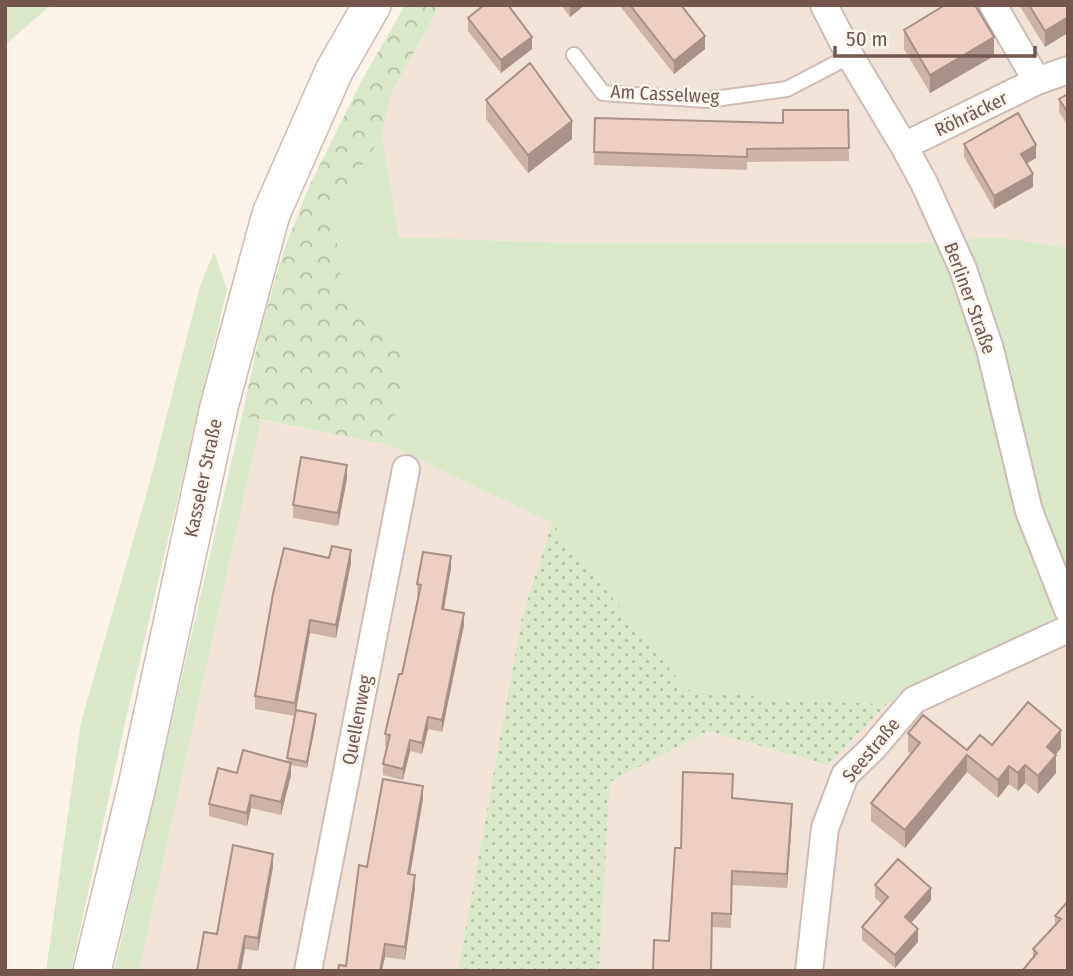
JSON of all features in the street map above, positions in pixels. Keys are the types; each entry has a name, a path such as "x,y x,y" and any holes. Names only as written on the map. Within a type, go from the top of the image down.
{"main road":[{"name":"Kasseler Straße","path":"92,971 137,786 219,407 271,214 334,71 372,5"}],"street":[{"name":"Berliner Straße","path":"824,5 850,56 925,185 963,269 990,349 1029,512 1068,610"},
{"path":"993,5 1037,81"},
{"name":"Röhräcker","path":"904,146 1037,81 1068,70"},
{"name":"Quellenweg","path":"308,971 406,469"},
{"name":"Seestraße","path":"809,971 825,828 845,775 873,748 914,700 1068,629"}],"lane":[{"name":"Am Casselweg","path":"574,55 603,93 708,100 787,89 850,56"}],"shaded area":[{"path":"440,5 1068,5 1068,248 999,237 916,243 569,243 399,237 382,136 390,96"},
{"path":"261,420 389,445 552,523 521,621 458,971 139,971"},
{"path":"1068,616 1068,971 599,971 610,782 708,731 828,765 887,704 1036,629"}],"green space":[{"path":"5,5 51,5 5,45"},
{"path":"405,5 440,5 390,96 382,136 333,209 342,288 407,360 389,445 242,416 261,328 284,250 308,189 361,82"},
{"path":"382,136 399,237 569,243 916,243 999,237 1068,248 1068,616 1036,629 887,704 805,701 687,690 552,523 389,445 407,360 342,288 333,209"},
{"path":"214,252 227,289 125,723 71,971 46,971 81,722 148,489 200,286"},
{"path":"242,416 261,420 139,971 114,971"},
{"path":"552,523 687,690 805,701 887,704 828,765 708,731 610,782 599,971 458,971 521,621"}],"building":[{"path":"484,5 508,5 532,37 501,60 468,18"},
{"path":"630,5 681,5 705,36 674,61"},
{"path":"945,5 975,5 994,37 930,75 904,30"},
{"path":"1029,5 1068,5 1068,17 1045,31"},
{"path":"530,63 572,121 528,155 486,100"},
{"path":"1068,94 1068,113 1059,99"},
{"path":"783,110 848,110 849,148 747,149 747,157 594,152 595,118 783,123"},
{"path":"1018,113 1036,145 1021,154 1033,174 994,196 964,144"},
{"path":"301,457 347,465 338,513 293,505"},
{"path":"332,546 351,550 336,625 310,620 295,703 255,696 284,548 329,558"},
{"path":"423,552 451,556 442,609 464,613 442,720 428,717 422,743 410,740 403,769 383,764 390,735 385,734 399,674 402,674 421,585 417,584"},
{"path":"1028,702 1061,730 1047,747 1056,755 1038,776 1025,765 1018,773 1009,766 998,780 967,755 905,830 871,803 920,743 908,733 923,715 967,750 980,735 992,745"},
{"path":"296,710 316,714 307,762 287,758"},
{"path":"243,750 291,763 281,802 251,795 247,813 209,804 218,768 237,773"},
{"path":"683,772 733,774 732,798 792,804 787,874 732,871 731,914 712,913 711,971 653,971 654,940 669,941 675,848 681,848"},
{"path":"383,779 423,786 408,874 415,875 405,947 385,944 380,971 338,971 339,965 346,966 359,865 367,867"},
{"path":"233,845 273,854 258,938 245,936 238,971 197,971 204,932 217,934"},
{"path":"898,859 931,888 905,917 918,929 895,955 862,927 888,897 875,885"},
{"path":"1068,901 1068,971 1022,971 1037,953 1033,949 1061,919 1055,916"}]}
